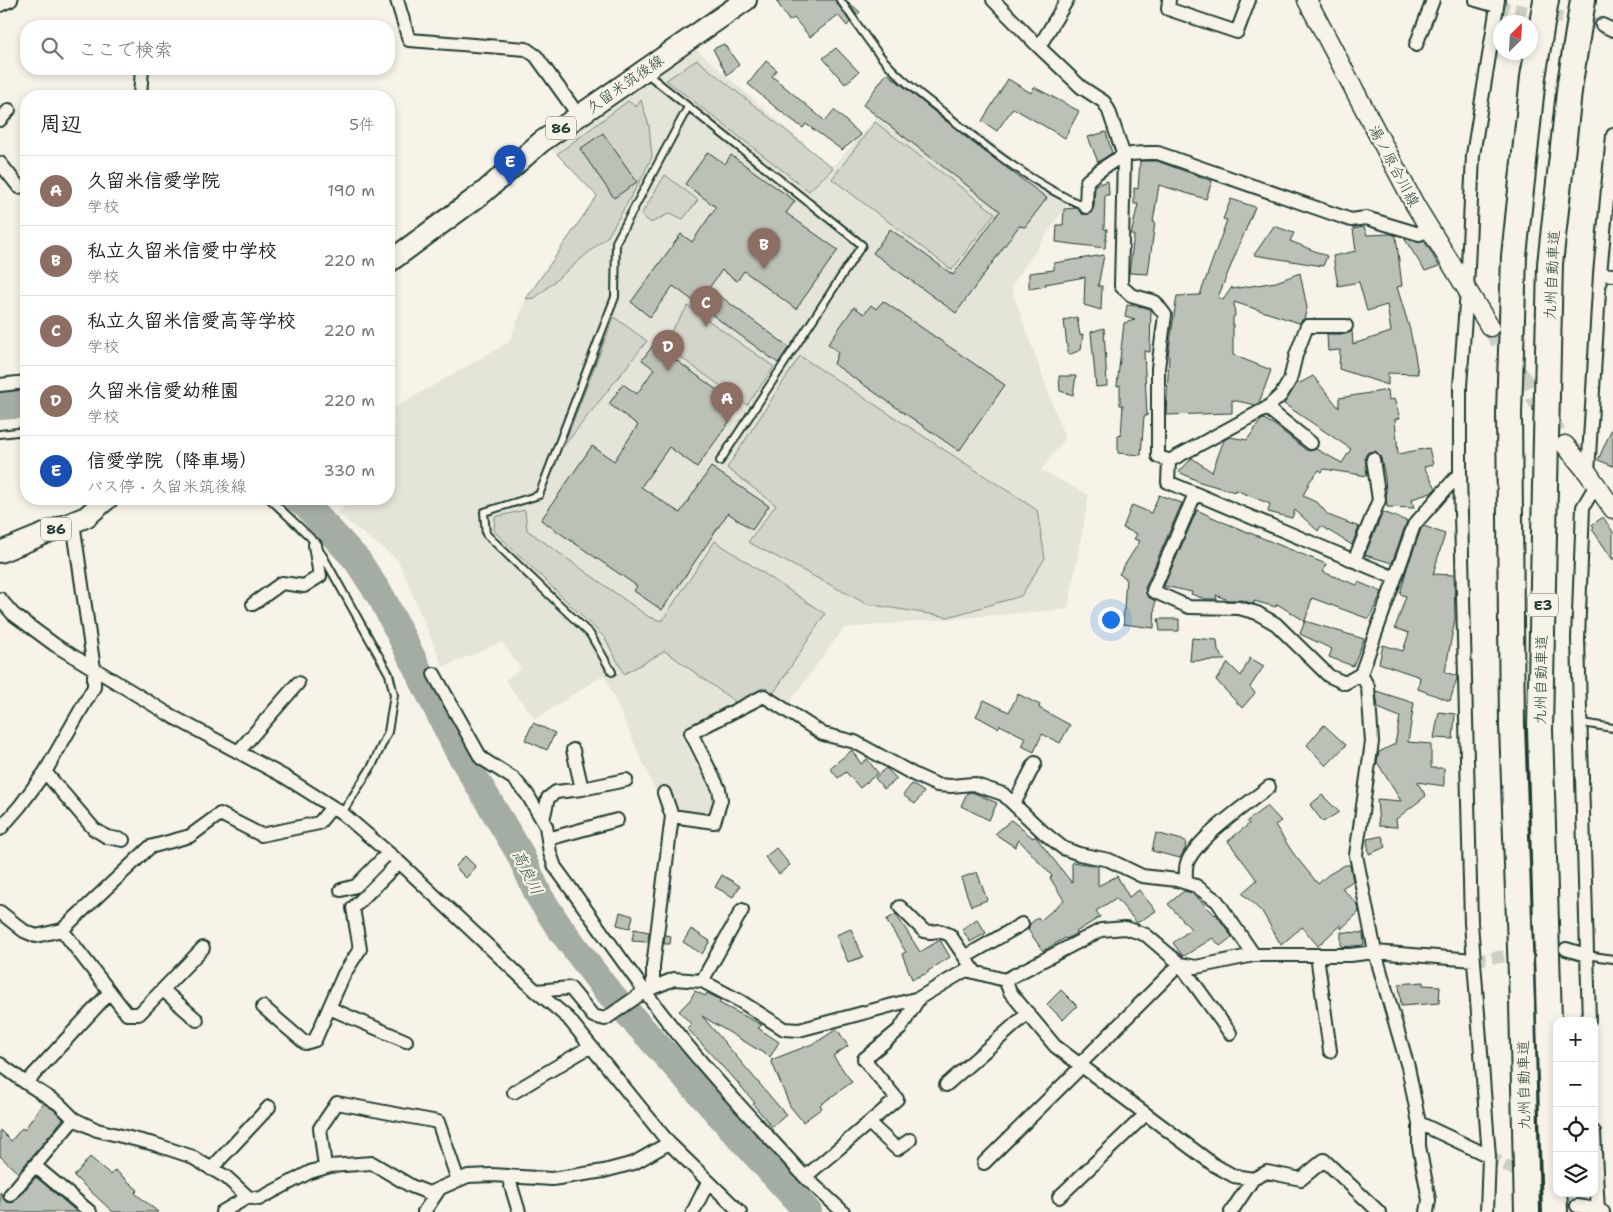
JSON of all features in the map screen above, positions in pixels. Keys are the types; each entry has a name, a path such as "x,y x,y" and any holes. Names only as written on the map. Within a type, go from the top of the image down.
{"highway":[{"name":"九州自動車道","path":"1527,1212 1522,993 1512,726 1509,413 1514,256 1533,76 1546,0"},
{"name":"九州自動車道","path":"1566,1209 1540,728 1550,264 1570,84 1583,0"}],"main road":[{"name":"久留米筑後線","path":"395,258 484,192 541,142 746,0"},
{"name":"湯ノ原合川線","path":"1307,0 1332,50 1430,230 1490,327"},
{"path":"1565,445 1613,509"},
{"name":"86","path":"0,552 86,517 100,505"}],"street":[{"path":"0,5 11,0"},
{"path":"397,0 409,40 526,49 536,56 579,116"},
{"path":"993,0 1081,87 1104,102 1109,111 1124,156 1122,286 1131,296 1155,302 1165,315 1158,368 1158,456 1169,461"},
{"path":"1039,47 1067,0"},
{"path":"1169,0 1168,9 1237,32 1249,0"},
{"path":"1416,45 1433,0"},
{"path":"1476,0 1498,3 1473,155 1467,290 1460,386 1467,792 1474,960 1489,1156 1487,1212"},
{"path":"140,90 142,75"},
{"path":"0,120 9,110"},
{"path":"1589,1017 1582,723 1578,639 1583,507 1592,479 1606,275 1613,135"},
{"path":"1086,207 1087,181 1094,175 1124,156 1140,153 1158,153 1351,220 1366,218 1419,234 1430,230"},
{"path":"0,163 19,187"},
{"path":"1169,461 1268,408 1281,395 1290,380 1296,355 1307,326 1346,326"},
{"path":"0,385 20,383"},
{"path":"1268,408 1311,443"},
{"path":"1354,561 1379,500 1373,459"},
{"path":"1169,461 1168,482 1395,578"},
{"path":"1195,494 1153,590 1189,607 1239,608 1257,613 1276,624 1329,676 1345,683 1361,674 1414,525 1460,473"},
{"path":"0,829 45,772 94,687 94,669 73,522"},
{"path":"253,604 282,583 304,586 320,576 314,544"},
{"path":"0,599 13,614 55,645 175,718 285,777 337,810 399,862 536,991 568,1018 669,1143 740,1212"},
{"path":"434,674 481,758 514,779 527,794 546,826 550,853 555,867 666,1019 728,1092 805,1177 843,1212"},
{"path":"1361,674 1368,687 1372,742 1356,855 1375,952 1408,1067 1419,1123 1418,1146 1429,1200 1427,1212"},
{"path":"238,752 298,683"},
{"path":"672,816 714,822 721,800 719,789 691,733 764,696 823,734 855,742 915,775 938,785 973,784 1003,794 1063,848 1079,854 1109,860 1142,876 1177,880 1196,886 1217,901 1254,955"},
{"path":"573,750 582,789"},
{"path":"1014,804 1035,763"},
{"path":"45,772 94,829 107,837 123,840"},
{"path":"543,820 548,798 556,792 626,780"},
{"path":"1186,883 1186,865 1194,851 1217,828 1269,787"},
{"path":"646,991 652,966 672,816 664,793"},
{"path":"0,912 24,931 36,936 62,930 150,847 190,836 220,814 261,835 319,823 337,810"},
{"path":"548,840 617,820"},
{"path":"341,890 356,886 388,853"},
{"path":"263,1007 305,1043 315,1040 344,974 360,949 353,908 399,862"},
{"path":"900,907 924,931 940,931 950,935 975,972"},
{"path":"702,981 742,910"},
{"path":"965,957 1022,924"},
{"path":"536,991 570,988 593,1016 605,1020 646,991 674,979 702,981 740,1001 784,1029 799,1030 919,998 966,970 1005,980 1101,930 1126,928 1146,935 1180,964 1230,1033"},
{"path":"62,930 127,1014 139,1014 203,948"},
{"path":"1566,949 1586,954"},
{"path":"1180,964 1196,967 1254,955 1350,955 1375,952 1474,960"},
{"path":"1316,955 1330,1051"},
{"path":"984,1163 1180,964"},
{"path":"1005,980 1010,992 1055,1046 1214,1165 1234,1176 1253,1179"},
{"path":"163,990 197,1020"},
{"path":"26,1083 110,992"},
{"path":"805,1177 896,1100 864,1059 900,1029 919,998"},
{"path":"329,1008 406,1041"},
{"path":"946,1085 1028,1013"},
{"path":"514,1092 590,1046"},
{"path":"0,1064 59,1104 74,1119 96,1130 154,1144 190,1156 226,1177 248,1197 259,1199 310,1172 330,1166 372,1163 412,1186 429,1193 468,1176 552,1179 604,1171 634,1163 669,1143"},
{"path":"324,1168 320,1128 337,1103 438,1122 458,1180"},
{"path":"211,1169 269,1107"},
{"path":"1059,1197 1146,1114"},
{"path":"10,1195 74,1119"},
{"path":"869,1123 897,1150 910,1140"},
{"path":"1419,1123 1489,1156"},
{"path":"1566,1209 1600,1211 1596,1152"},
{"path":"1231,1212 1253,1179 1267,1172 1301,1179 1324,1160 1379,1212"},
{"path":"35,1166 90,1212"},
{"path":"508,1176 519,1212"},
{"path":"693,1212 708,1182"},
{"path":"424,1212 440,1188"},
{"path":"222,1212 248,1197"}],"lane":[{"path":"840,0 878,54 905,82 970,134 1035,180 1064,198 1086,207"},
{"path":"643,71 862,246 720,461"},
{"path":"612,672 590,634 486,534 484,512 539,495 615,297 616,242 688,107"},
{"path":"0,434 20,432"},
{"path":"276,505 310,537 323,556 389,674 394,695 388,732 372,766 337,810"},
{"path":"1582,723 1613,728"},
{"path":"1586,954 1613,959"}],"shaded area":[{"path":"687,41 832,168 877,117 863,105 894,70 1070,200 1011,287 1065,439 1041,470 1089,495 1068,609 844,628 789,703 773,694 737,703 682,739 722,809 710,821 670,814 659,799 604,675 535,719 505,680 521,669 502,642 443,667 398,560 336,513 346,505 395,505 395,407 509,342 526,299 597,196 557,154 541,142"},
{"path":"697,60 833,168 809,191 666,80"},
{"path":"641,100 649,126 652,157 640,181 608,236 535,298 526,299 597,196 557,154 628,101 636,107"},
{"path":"875,122 995,213 952,270 832,179"},
{"path":"665,175 698,200 683,219 670,213 651,223 641,215"},
{"path":"688,306 774,367 747,405 662,344"},
{"path":"614,317 647,341 563,447"},
{"path":"800,356 1037,510 1045,558 1021,596 948,617 867,604 748,542 776,505 727,468"},
{"path":"525,510 527,530 649,617 662,621 715,541 825,614 773,694 737,703 665,651 624,674 605,638 494,531 495,517"}],"building":[{"path":"776,0 835,0 850,22 847,26 838,15 810,37 794,18 789,21"},
{"path":"846,0 860,12 857,15 849,4"},
{"path":"724,44 739,65 727,75 713,49"},
{"path":"836,48 859,72 845,84 823,58"},
{"path":"766,61 777,70 772,76 825,121 834,110 861,135 842,150 806,124 803,128 775,107 748,84"},
{"path":"887,73 973,143 1047,198 1025,227 1019,226 956,313 873,253 890,229 953,275 1000,211 863,105"},
{"path":"1008,79 1031,93 1034,87 1079,111 1065,138 1013,108 997,131 982,121"},
{"path":"1106,132 1112,153 1098,162 1088,137"},
{"path":"603,133 637,182 614,198 580,149"},
{"path":"708,152 725,164 731,155 795,201 786,213 838,250 796,309 744,271 737,281 722,270 709,288 789,347 778,363 673,286 650,317 631,302 681,234 692,242 716,207 685,184"},
{"path":"1140,161 1157,161 1212,181 1206,199 1159,185 1148,274 1129,273 1134,235 1131,235 1138,204 1134,204 1134,188 1138,189"},
{"path":"1108,181 1109,195 1105,195 1104,229 1107,229 1105,248 1056,242 1057,225 1063,225 1064,209 1077,208 1082,214 1090,214 1094,207 1095,185"},
{"path":"1231,199 1255,207 1218,297 1223,300 1232,287 1232,289 1276,282 1300,273 1307,308 1304,319 1299,323 1234,302 1233,355 1271,370 1259,403 1256,405 1232,400 1232,413 1166,415 1168,355 1177,296 1200,295 1227,220 1223,219"},
{"path":"1274,226 1294,233 1290,241 1327,256 1323,266 1254,255"},
{"path":"1364,227 1367,235 1391,234 1396,236 1402,286 1397,287 1410,330 1418,374 1388,373 1388,385 1339,369 1340,350 1328,351 1327,334 1346,334 1352,331 1353,344 1391,332 1387,305 1367,311 1359,282 1338,286 1333,256 1356,251 1353,229"},
{"path":"1404,238 1425,242 1439,266 1425,271"},
{"path":"1104,255 1098,286 1102,286 1101,310 1084,305 1085,277 1045,284 1046,286 1029,289 1029,273 1054,270 1054,263"},
{"path":"883,301 1005,385 959,451 834,364 838,352 828,344 854,307 864,314 871,305 876,309"},
{"path":"1127,305 1144,307 1151,310 1150,352 1144,351 1147,416 1144,416 1141,455 1118,453 1118,435 1121,436 1123,405 1120,405 1120,385 1117,386 1124,323 1135,320 1125,317"},
{"path":"1077,317 1080,335 1083,334 1081,350 1068,355 1064,320"},
{"path":"1104,328 1107,386 1096,387 1091,332"},
{"path":"654,344 740,407 697,467 669,447 641,487 680,513 711,467 769,506 752,530 728,513 662,610 634,591 637,586 541,520 592,446 614,461 638,425 609,404 623,384 637,394 654,369 642,360"},
{"path":"1059,376 1076,376 1073,395 1060,391"},
{"path":"1313,376 1339,408 1339,398 1388,390 1389,400 1394,399 1400,418 1395,419 1398,454 1429,448 1433,465 1424,467 1436,488 1431,493 1412,499 1414,508 1387,507 1385,477 1381,458 1376,451 1368,452 1365,456 1367,476 1324,469 1322,472 1319,470 1310,481 1303,496 1318,503 1328,515 1359,527 1352,545 1321,526 1318,531 1295,510 1292,518 1268,512 1270,504 1236,490 1235,492 1200,482 1179,472 1192,458 1212,472 1224,440 1230,437 1247,440 1261,420 1264,419 1306,450 1316,449 1342,463 1351,449 1284,404 1298,382 1300,383"},
{"path":"1613,426 1613,466 1598,460"},
{"path":"1159,495 1182,503 1145,588 1147,596 1155,601 1154,628 1123,624 1126,578 1119,574 1140,541 1134,539 1137,534 1123,528 1132,505 1151,513"},
{"path":"1197,510 1326,564 1323,572 1357,585 1358,582 1382,592 1369,619 1312,598 1305,621 1277,604 1276,607 1254,601 1254,604 1241,600 1228,600 1216,595 1217,599 1205,599 1191,594 1192,592 1164,586"},
{"path":"1383,512 1407,521 1392,563 1365,555"},
{"path":"1603,517 1613,532 1613,560 1592,529 1594,527 1592,525"},
{"path":"1424,526 1445,534 1433,574 1454,575 1455,619 1445,672 1457,676 1457,678 1450,701 1418,689 1420,677 1379,663 1383,645 1403,651 1409,633 1395,628 1406,596 1400,594 1407,568 1421,529"},
{"path":"1158,619 1179,619 1179,631 1160,631"},
{"path":"1305,621 1364,639 1353,666 1329,657 1332,649 1300,634"},
{"path":"1192,638 1217,640 1218,651 1225,660 1190,661"},
{"path":"1250,658 1264,666 1250,687 1255,693 1242,708 1216,680 1228,663 1241,676"},
{"path":"1376,691 1414,703 1408,742 1431,744 1431,768 1444,768 1444,786 1417,782 1426,796 1396,819 1397,827 1379,826 1377,799 1401,801 1377,762 1379,752 1395,744 1400,717 1378,708"},
{"path":"1018,694 1040,705 1039,708 1070,725 1060,743 1042,734 1034,752 1022,746 1026,738 1000,725 998,728 976,716 984,700 1009,712"},
{"path":"1439,712 1455,714 1453,739 1434,738"},
{"path":"533,723 555,733 547,750 525,740"},
{"path":"1324,725 1346,745 1326,766 1307,745"},
{"path":"852,750 861,764 867,759 878,773 860,788 846,772 838,778 830,768"},
{"path":"886,768 897,779 884,789 875,778"},
{"path":"912,784 924,792 915,804 903,795"},
{"path":"972,792 997,803 989,820 961,806 967,793"},
{"path":"1322,795 1339,812 1323,822 1310,805"},
{"path":"1267,806 1281,821 1275,825 1293,853 1318,884 1328,875 1345,865 1350,865 1353,881 1342,888 1358,905 1359,912 1341,929 1341,924 1318,946 1302,927 1281,945 1263,913 1242,893 1257,880 1228,841 1249,824 1247,821"},
{"path":"1011,820 1033,838 1035,836 1072,883 1072,862 1098,866 1098,886 1117,876 1129,897 1139,890 1156,911 1137,923 1116,898 1096,911 1100,917 1077,933 1043,951 1028,930 1030,924 1038,917 1040,921 1064,900 1050,878 1052,876 1019,840 1015,847 995,834"},
{"path":"1156,833 1186,841 1185,849 1180,858 1152,851"},
{"path":"1382,836 1386,847 1369,854 1367,839"},
{"path":"776,848 790,865 779,874 765,857"},
{"path":"465,856 476,867 466,878 455,867"},
{"path":"977,872 987,900 971,906 961,878"},
{"path":"722,875 740,886 733,897 715,887"},
{"path":"1184,891 1192,893 1216,914 1232,937 1220,946 1213,938 1183,956 1173,943 1191,929 1168,904"},
{"path":"620,912 633,916 630,928 617,925"},
{"path":"896,914 920,952 940,940 950,957 928,971 928,973 912,979 902,954 906,952 886,920"},
{"path":"977,919 986,933 970,942 962,929"},
{"path":"634,929 649,932 648,942 632,941"},
{"path":"691,929 710,941 702,954 683,942"},
{"path":"851,929 863,957 848,962 836,935"},
{"path":"1341,932 1363,933 1364,945 1341,947"},
{"path":"665,935 671,936 670,944 664,944"},
{"path":"1423,982 1423,985 1440,986 1439,1003 1401,1006 1399,984"},
{"path":"1061,990 1077,1006 1063,1020 1047,1004"},
{"path":"695,991 705,996 707,993 721,1000 719,1003 762,1025 758,1028 779,1042 770,1057 702,1016 786,1115 772,1127 753,1104 755,1103 731,1075 687,1028 691,1024 679,1011 690,1000"},
{"path":"837,1029 848,1046 833,1056 852,1082 820,1105 822,1108 803,1122 790,1106 771,1060 815,1043"},
{"path":"43,1103 63,1119 18,1173 0,1156 0,1130 11,1141 22,1128 24,1130"},
{"path":"90,1157 111,1175 115,1170 138,1190 135,1193 158,1212 113,1212 74,1176"},
{"path":"36,1177 77,1212 0,1212 0,1192 5,1201 13,1203"}],"waterway":[{"name":"高良川","path":"0,406 20,404"},
{"name":"高良川","path":"306,505 357,560 383,600 458,750 519,852 539,896 557,924 605,988 808,1212"}],"tunnel":[{"path":"1497,6 1602,25"},
{"path":"1490,327 1565,445"},
{"path":"1474,960 1551,951"},
{"path":"1489,1156 1577,1206"}],"place":[{"name":"信愛学院（降車場）","path":"510,186"},
{"name":"私立久留米信愛中学校","path":"764,269"},
{"name":"私立久留米信愛高等学校","path":"706,327"},
{"name":"久留米信愛幼稚園","path":"668,371"},
{"name":"久留米信愛学院","path":"727,423"}]}
